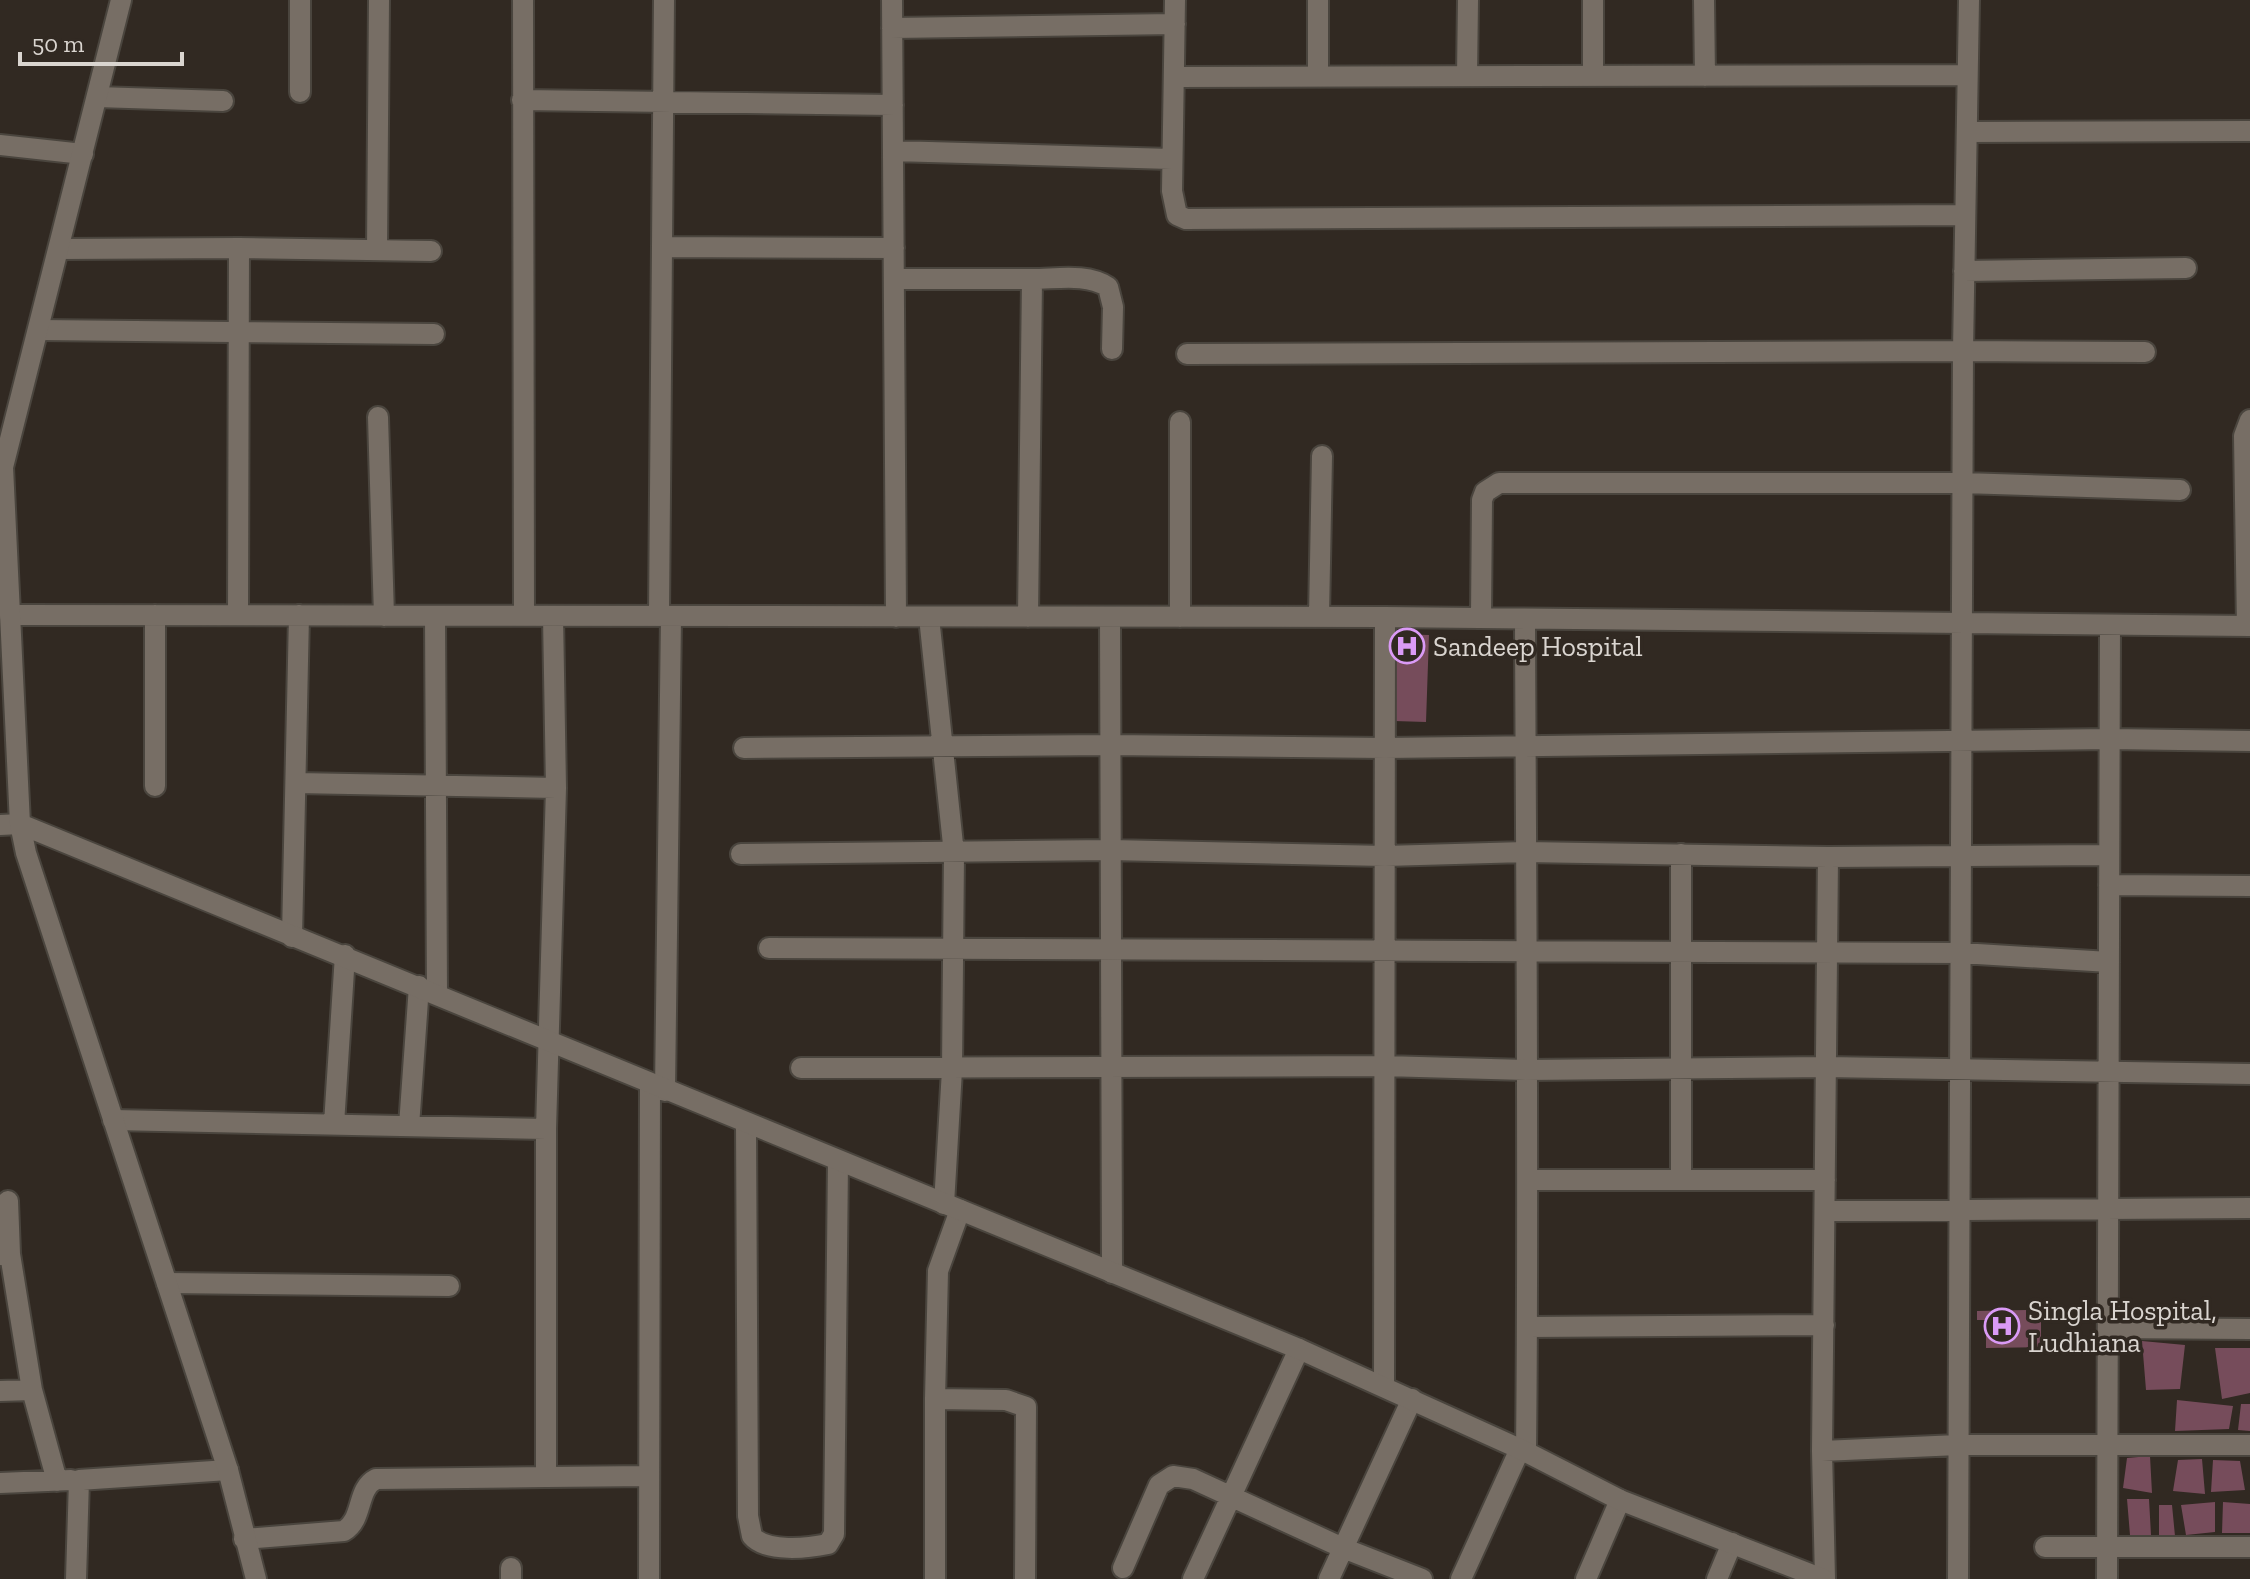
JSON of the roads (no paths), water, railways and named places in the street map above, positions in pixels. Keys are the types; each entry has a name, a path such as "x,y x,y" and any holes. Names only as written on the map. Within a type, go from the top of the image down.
{"street":[{"path":"121,0 60,249 1,467 10,615 10,824 26,853 228,1470 256,1579"},
{"path":"300,0 300,92"},
{"path":"377,250 379,0"},
{"path":"523,0 524,616"},
{"path":"649,1579 665,616 662,247 664,0"},
{"path":"892,0 896,617"},
{"path":"1175,0 1171,159 1174,206 1177,215 1195,221 1965,215"},
{"path":"1318,0 1318,76"},
{"path":"1467,76 1468,0"},
{"path":"1593,0 1593,76"},
{"path":"1704,0 1705,76"},
{"path":"1958,1579 1963,351 1969,0"},
{"path":"892,28 1175,24"},
{"path":"1175,77 1967,75"},
{"path":"97,97 223,101"},
{"path":"522,100 893,105"},
{"path":"1967,132 2250,131"},
{"path":"0,145 83,154"},
{"path":"893,151 1171,159"},
{"path":"662,247 894,248"},
{"path":"238,615 239,248"},
{"path":"60,249 431,251"},
{"path":"1964,271 2186,268"},
{"path":"894,279 1097,280 1108,287 1113,307 1112,349"},
{"path":"1028,617 1032,279"},
{"path":"39,330 434,334"},
{"path":"1187,354 2145,352"},
{"path":"378,417 384,616"},
{"path":"10,615 1385,617 2248,626 2244,436 2250,420"},
{"path":"1180,422 1180,617"},
{"path":"1319,617 1322,456"},
{"path":"1481,618 1482,500 1485,492 1499,483 1963,483 2180,490"},
{"path":"155,615 155,786"},
{"path":"292,937 299,615"},
{"path":"409,1126 428,990 438,785 435,616"},
{"path":"546,1477 546,1129 556,788 553,616"},
{"path":"929,617 954,854 952,1207 938,1271 935,1579"},
{"path":"1110,617 1112,1273"},
{"path":"1384,1386 1385,617"},
{"path":"1461,1579 1523,1450 1529,1180 1525,619"},
{"path":"2107,1579 2110,625"},
{"path":"744,748 1110,745 1385,748 1962,740 2250,741"},
{"path":"296,783 556,788"},
{"path":"10,824 147,873 292,937 345,955 657,1088 1299,1349 1523,1450 1620,1500 1824,1579 1822,1451 1828,857"},
{"path":"741,854 1110,850 1385,856 1525,852 1961,858 2109,855"},
{"path":"1681,854 1681,1179"},
{"path":"2109,885 2250,886"},
{"path":"769,948 1961,953 2109,962"},
{"path":"334,1124 345,955"},
{"path":"801,1068 952,1070 1111,1066 1384,1066 1526,1070 1826,1067 2250,1074"},
{"path":"113,1120 546,1129"},
{"path":"746,1124 748,1516 752,1536 768,1546 818,1546 828,1544 834,1534 838,1161"},
{"path":"1529,1180 1825,1180"},
{"path":"8,1201 5,1254 32,1390 57,1481"},
{"path":"1825,1211 2108,1206 2250,1208"},
{"path":"167,1283 449,1286"},
{"path":"1528,1327 1824,1325"},
{"path":"2108,1328 2250,1329"},
{"path":"1193,1579 1299,1349"},
{"path":"0,1391 32,1390"},
{"path":"935,1399 1006,1400 1026,1407 1025,1579"},
{"path":"1329,1579 1412,1399"},
{"path":"1822,1451 1958,1445 2250,1445"},
{"path":"0,1483 228,1470"},
{"path":"244,1539 344,1531 357,1516 367,1486 376,1479 649,1476"},
{"path":"1123,1568 1165,1479 1182,1476 1232,1495 1343,1548 1422,1579"},
{"path":"76,1579 79,1480"},
{"path":"1586,1579 1620,1500"},
{"path":"1717,1579 1732,1543"},
{"path":"2045,1547 2250,1547"}],"place":[{"name":"Sandeep Hospital","path":"1407,646"},
{"name":"Singla Hospital, Ludhiana","path":"2002,1326"}]}
